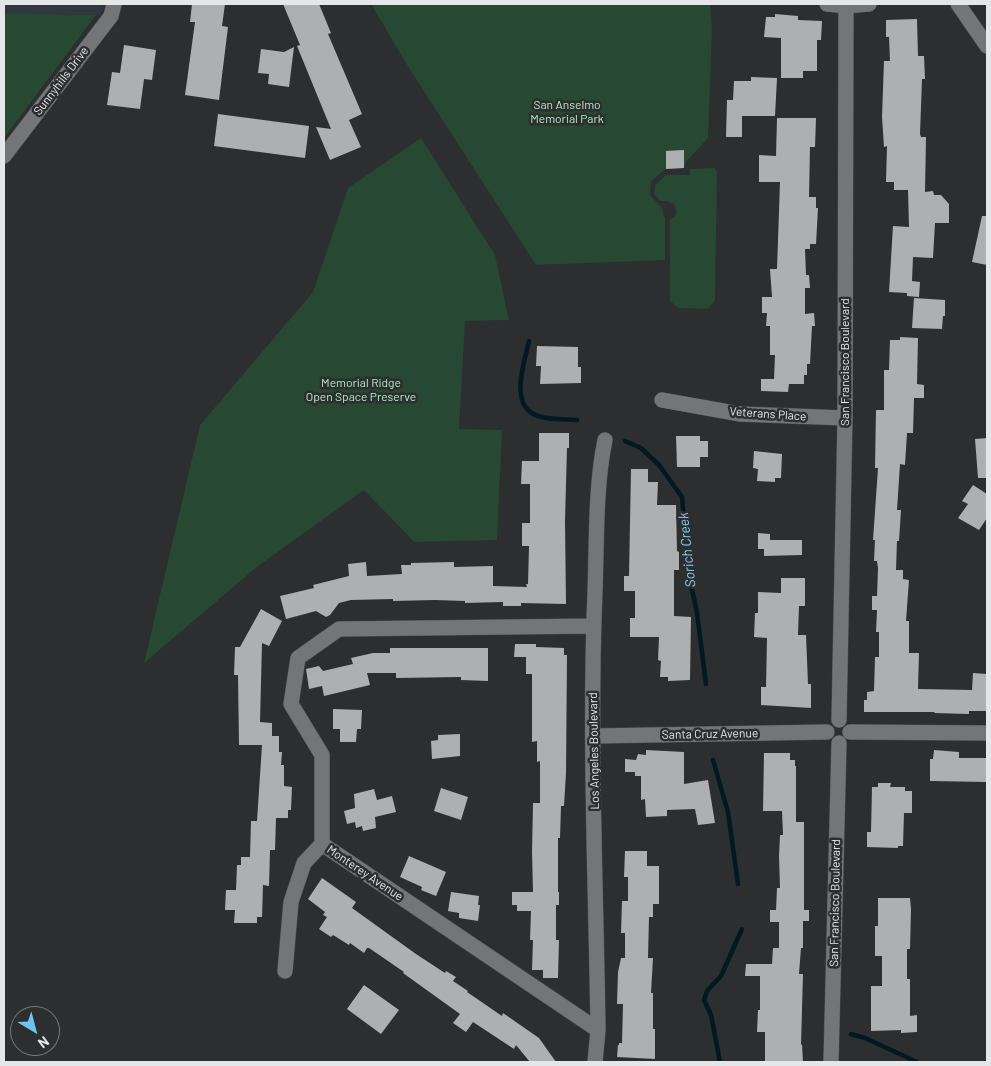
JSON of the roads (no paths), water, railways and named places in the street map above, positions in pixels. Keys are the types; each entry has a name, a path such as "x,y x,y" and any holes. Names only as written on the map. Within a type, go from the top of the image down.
{"street":[{"name":"Sunnyhills Drive","path":"4,156 111,16 114,4"},
{"path":"827,4 869,4"},
{"path":"958,4 987,46"},
{"name":"San Francisco Boulevard","path":"839,720 845,418 846,5"},
{"name":"Veterans Place","path":"662,400 740,414 845,418"},
{"name":"Los Angeles Boulevard","path":"594,1062 598,1030 593,626 600,466 605,440"},
{"name":"Monterey Avenue","path":"593,626 339,629 298,658 291,704 322,755 322,844 598,1030"},
{"path":"839,720 845,721 848,724 850,732 846,740 839,743 830,739 827,732 830,724 839,720"},
{"name":"Santa Cruz Avenue","path":"593,736 827,732"},
{"path":"850,732 987,733"},
{"name":"San Francisco Boulevard","path":"831,1062 839,743"},
{"path":"285,971 291,902 304,863 322,844"}],"waterway":[{"name":"Sorich Creek","path":"529,341 520,385 524,405 531,413 542,417 577,420"},
{"name":"Sorich Creek","path":"625,441 641,448 659,465 682,497 689,575 697,613 706,684"},
{"name":"Sorich Creek","path":"713,760 728,812 738,884"},
{"name":"Sorich Creek","path":"720,1062 711,1015 704,1000 707,991 721,976 742,929"},
{"path":"851,1034 865,1038 917,1062"}],"park label":[{"name":"San Anselmo Memorial Park","path":"567,112"},
{"name":"Memorial Ridge Open Space Preserve","path":"361,390"}]}
